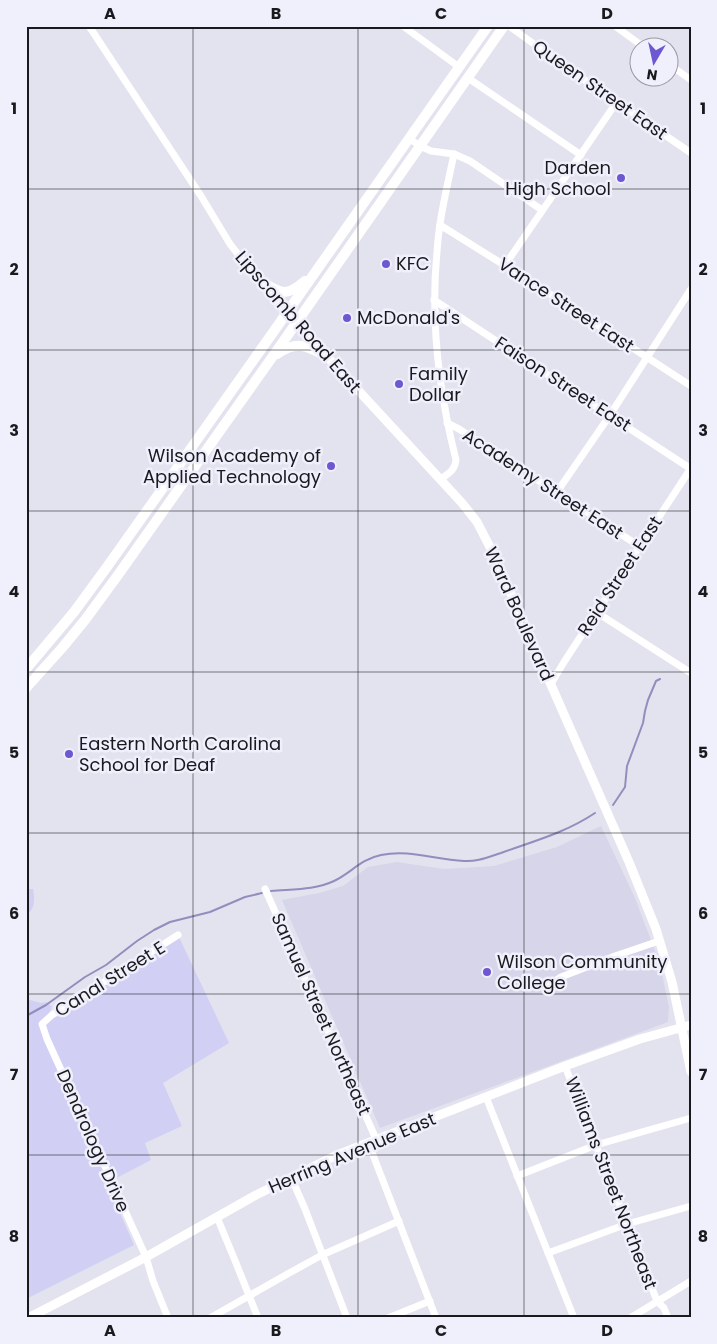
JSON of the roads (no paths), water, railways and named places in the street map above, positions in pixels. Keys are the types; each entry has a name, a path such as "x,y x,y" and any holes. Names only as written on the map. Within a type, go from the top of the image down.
{"highway":[{"path":"26,669 80,605 488,26"},
{"path":"26,688 84,620 296,324 504,26"},
{"path":"260,282 275,290 288,292 297,288 316,272"},
{"path":"270,359 287,347 297,345 308,347 324,355"}],"main road":[{"name":"Lipscomb Road East","path":"286,314 441,479"},
{"name":"Ward Boulevard","path":"441,479 477,522 494,553 629,862 659,941 686,1026 691,1072"},
{"name":"Herring Avenue East","path":"28,1318 146,1257 291,1177 337,1155 565,1066 640,1039 686,1026"}],"street":[{"name":"Lipscomb Road East","path":"89,26 201,196 230,244 286,314"},
{"path":"403,26 459,67"},
{"name":"Queen Street East","path":"509,26 616,103 691,153"},
{"path":"615,26 631,38"},
{"path":"680,72 691,80"},
{"path":"468,78 581,155"},
{"path":"505,266 616,103"},
{"path":"410,139 431,151 454,154 470,161 542,210"},
{"path":"441,479 453,471 456,460 447,423 438,366 434,300 436,252 454,154"},
{"name":"Vance Street East","path":"440,225 691,386"},
{"path":"556,492 688,298 691,289"},
{"name":"Faison Street East","path":"434,300 691,469"},
{"name":"Academy Street East","path":"447,423 639,546"},
{"name":"Reid Street East","path":"551,684 596,612 691,469"},
{"path":"596,612 691,673"},
{"name":"Samuel Street Northeast","path":"265,889 372,1141 399,1221 436,1318"},
{"name":"Canal Street E","path":"42,1024 52,1015 178,935"},
{"path":"545,988 562,977 659,941"},
{"name":"Dendrology Drive","path":"42,1024 47,1039 146,1257 153,1281 168,1318"},
{"name":"Williams Street Northeast","path":"565,1066 657,1301 664,1308 668,1318"},
{"path":"486,1096 574,1318"},
{"path":"517,1176 596,1145 691,1118"},
{"path":"291,1177 347,1318"},
{"path":"548,1253 627,1224 691,1206"},
{"path":"217,1217 258,1318"},
{"path":"210,1318 322,1255 399,1221"},
{"path":"630,1318 691,1281"},
{"path":"388,1318 430,1301"}],"waterway":[{"path":"613,805 625,787 627,766 643,723 648,700 656,681 660,679"},
{"path":"271,891 303,889 327,884 374,857 392,853 453,860 478,860 549,836 595,813"},
{"path":"26,1016 106,965 154,930 170,922 210,912 245,897 262,893"}],"place":[{"name":"Darden High School","path":"621,178"},
{"name":"KFC","path":"386,264"},
{"name":"McDonald's","path":"347,318"},
{"name":"Family Dollar","path":"399,384"},
{"name":"Wilson Academy of Applied Technology","path":"331,466"},
{"name":"Eastern North Carolina School for Deaf","path":"69,754"},
{"name":"Wilson Community College","path":"487,972"}]}
